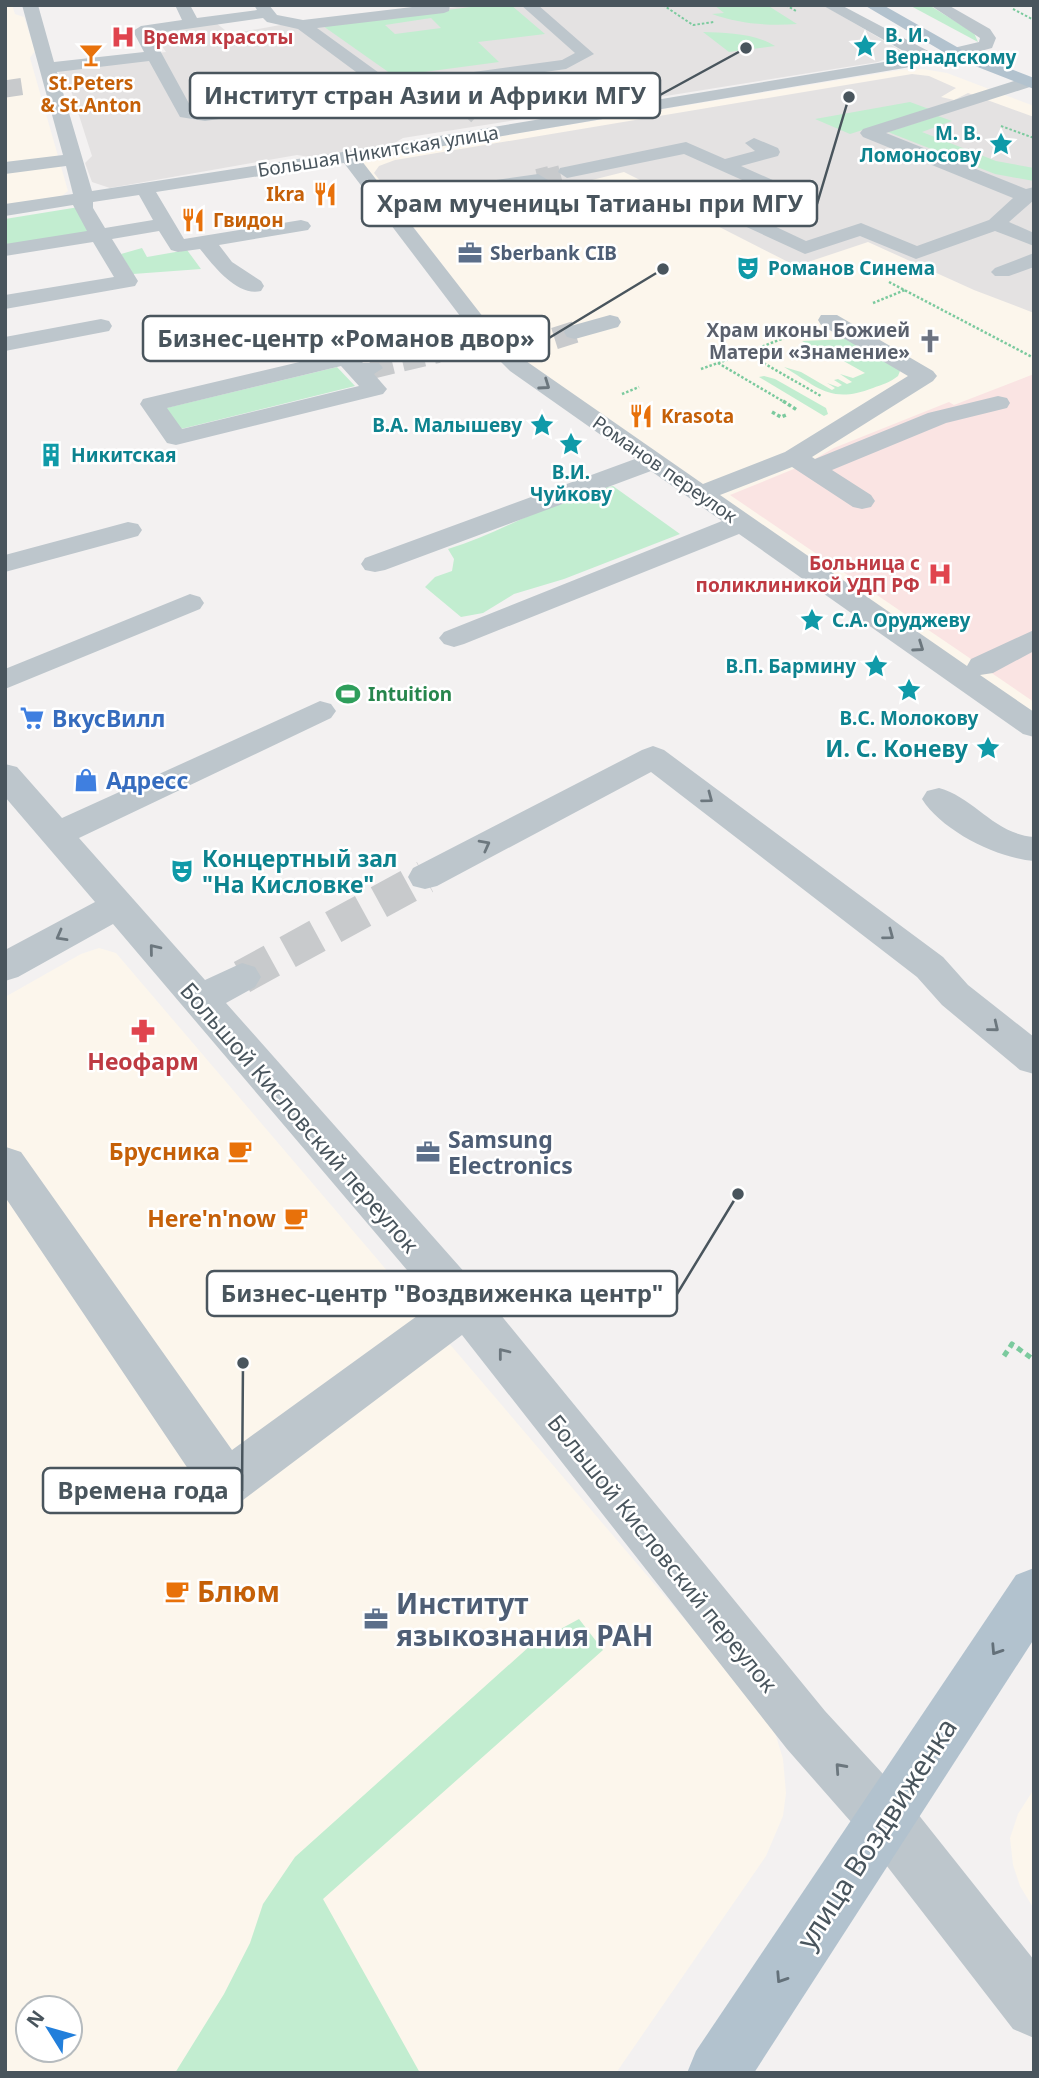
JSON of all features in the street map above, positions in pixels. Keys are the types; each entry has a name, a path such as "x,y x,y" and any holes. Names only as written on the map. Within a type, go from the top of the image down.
{"main road":[{"path":"871,5 958,54 1031,83"},
{"name":"улица Воздвиженка","path":"718,2073 1034,1593"}],"street":[{"path":"182,5 192,23"},
{"path":"444,8 303,25 272,19 264,9 141,31 186,113 205,116 566,64 586,54 528,5"},
{"path":"829,5 930,59 1034,102"},
{"name":"Большая Никитская улица","path":"5,210 349,157 930,59 986,45 988,38 975,26 937,5"},
{"path":"5,302 127,281 83,208 84,198 32,13 15,23"},
{"path":"303,25 390,89"},
{"path":"34,85 50,76 154,56"},
{"path":"439,82 453,94"},
{"path":"567,173 607,162 686,148 777,189 721,208 805,248 861,229 916,253 996,223 1030,195 869,133 1031,83"},
{"path":"477,116 496,132"},
{"path":"724,165 771,152 754,143"},
{"name":"Романов переулок","path":"349,157 395,201 506,347 654,461 1034,727"},
{"path":"5,168 73,159"},
{"path":"434,195 538,180"},
{"path":"144,188 178,246 301,226"},
{"path":"996,223 1034,240"},
{"path":"5,250 166,224"},
{"path":"205,242 225,266 253,286"},
{"path":"1002,272 1034,259"},
{"path":"803,463 925,376 829,320"},
{"path":"575,332 610,321"},
{"path":"5,344 101,327"},
{"path":"438,352 506,347"},
{"path":"346,358 364,370 375,389 176,438 152,404 346,358"},
{"path":"700,494 937,418 998,403"},
{"path":"374,564 654,461"},
{"path":"803,463 862,501"},
{"path":"454,638 742,523"},
{"path":"5,564 128,530"},
{"path":"5,680 190,603"},
{"path":"982,666 1034,639"},
{"path":"56,835 320,711"},
{"path":"425,877 653,757 930,967 955,995 1034,1059"},
{"name":"Большой Кисловский переулок","path":"12,794 56,835 466,1306 806,1730 886,1819 1034,2008"},
{"path":"939,799 992,839 1024,850 1034,849"},
{"path":"5,967 118,905"},
{"path":"199,1001 242,978"},
{"path":"6,1164 226,1483 466,1306"}],"path":[{"path":"663,5 693,25 714,22"},
{"path":"1005,5 1034,20"},
{"path":"817,244 1034,358"},
{"path":"701,369 746,352"},
{"path":"718,363 798,410 780,417 772,412"},
{"path":"1004,1356 1012,1345 1034,1360"}],"shaded area":[{"path":"5,5 12,5 15,14 24,17 35,51 30,58 68,191 62,196 5,205"},
{"path":"474,5 823,5 901,53 878,62 403,138 391,145 310,157 297,155 110,188 92,182 85,163 92,156 67,78 59,74 56,64 166,52 153,33 216,23 230,34 286,24 290,27"},
{"path":"923,69 947,73 1034,106 1034,716 522,361 479,313 362,162 369,158 900,70"},
{"path":"912,74 929,76 956,88 941,97 954,100 968,93 1034,117 1034,313 974,290 868,242 796,266 637,185 644,182 624,172 532,195 513,186 466,197 468,201 415,209 404,196 393,197 374,173 379,166 395,160"},
{"name":"Больница с поликлиникой УДП РФ","path":"1034,374 1034,702 730,495 806,464 834,448 949,402 954,405"},
{"path":"99,948 116,953 761,1709 776,1736 783,1759 786,1793 783,1816 766,1856 616,2073 5,2073 5,997 81,954"},
{"path":"1034,1789 1034,1909 1020,1886 1013,1865 1010,1838 1018,1814"}],"green space":[{"path":"486,5 511,5 545,34 478,42 499,62 394,76 323,26","holes":["431,18 441,28 395,34 385,25"]},
{"path":"714,5 767,5 797,24 733,20 712,14 724,13"},
{"path":"909,5 929,5 974,33 978,42"},
{"path":"703,32 749,36 775,46 729,52"},
{"path":"910,102 929,109 850,134 815,119"},
{"path":"938,116 952,121 922,132 996,161 1034,168 1034,181 995,174 888,132"},
{"path":"79,207 93,235 5,249 5,219"},
{"path":"142,248 147,257 187,250 201,269 133,274 121,254"},
{"path":"848,339 896,366 900,371 898,376 859,393 836,394 816,387 784,367 801,372 832,390 835,388 827,383 838,387 842,385 834,380 838,379 847,384 852,382 840,374 853,378 865,373 815,345 811,346 802,341"},
{"path":"337,367 355,386 181,429 166,408"},
{"path":"759,377 775,379 826,408 828,414 824,416"},
{"path":"613,486 680,534 564,579 514,594 483,613 461,617 425,587 435,577 452,571 454,559 448,549 489,534 550,506"},
{"path":"579,1619 603,1650 323,1899 420,2073 175,2073 224,1994 250,1943 263,1904 295,1857 531,1645"}],"tunnel":[{"path":"5,89 25,86"},
{"path":"453,94 477,116"},
{"path":"544,178 567,172"},
{"path":"538,180 550,177"},
{"path":"407,199 434,195"},
{"path":"524,348 575,332"},
{"path":"371,368 438,352"},
{"path":"242,977 425,877"}],"place":[{"name":"Время красоты","path":"123,37"},
{"name":"В. И. Вернадскому","path":"865,46"},
{"name":"Институт стран Азии и Африки МГУ","path":"746,48"},
{"name":"St.Peters & St.Anton","path":"91,55"},
{"name":"Храм мученицы Татианы при МГУ","path":"849,97"},
{"name":"М. В. Ломоносову","path":"1001,144"},
{"name":"Ikra","path":"325,194"},
{"name":"Гвидон","path":"193,220"},
{"name":"Sberbank CIB","path":"470,253"},
{"name":"Романов Синема","path":"748,268"},
{"name":"Бизнес-центр «Романов двор»","path":"663,269"},
{"name":"Храм иконы Божией Матери «Знамение»","path":"930,341"},
{"name":"Krasota","path":"641,416"},
{"name":"В.А. Малышеву","path":"542,425"},
{"name":"В.И. Чуйкову","path":"571,444"},
{"name":"Никитская","path":"51,455"},
{"name":"Больница с поликлиникой УДП РФ","path":"940,574"},
{"name":"С.А. Оруджеву","path":"812,620"},
{"name":"В.П. Бармину","path":"876,666"},
{"name":"В.С. Молокову","path":"909,690"},
{"name":"Intuition","path":"348,694"},
{"name":"ВкусВилл","path":"32,718"},
{"name":"И. С. Коневу","path":"988,748"},
{"name":"Адресс","path":"86,780"},
{"name":"Концертный зал \"На Кисловке\"","path":"182,871"},
{"name":"Неофарм","path":"143,1031"},
{"name":"Брусника","path":"240,1151"},
{"name":"Samsung Electronics","path":"428,1152"},
{"name":"Бизнес-центр \"Воздвиженка центр\"","path":"738,1194"},
{"name":"Here'n'now","path":"296,1218"},
{"name":"Времена года","path":"243,1363"},
{"name":"Блюм","path":"177,1591"},
{"name":"Институт языкознания РАН","path":"376,1619"}]}
